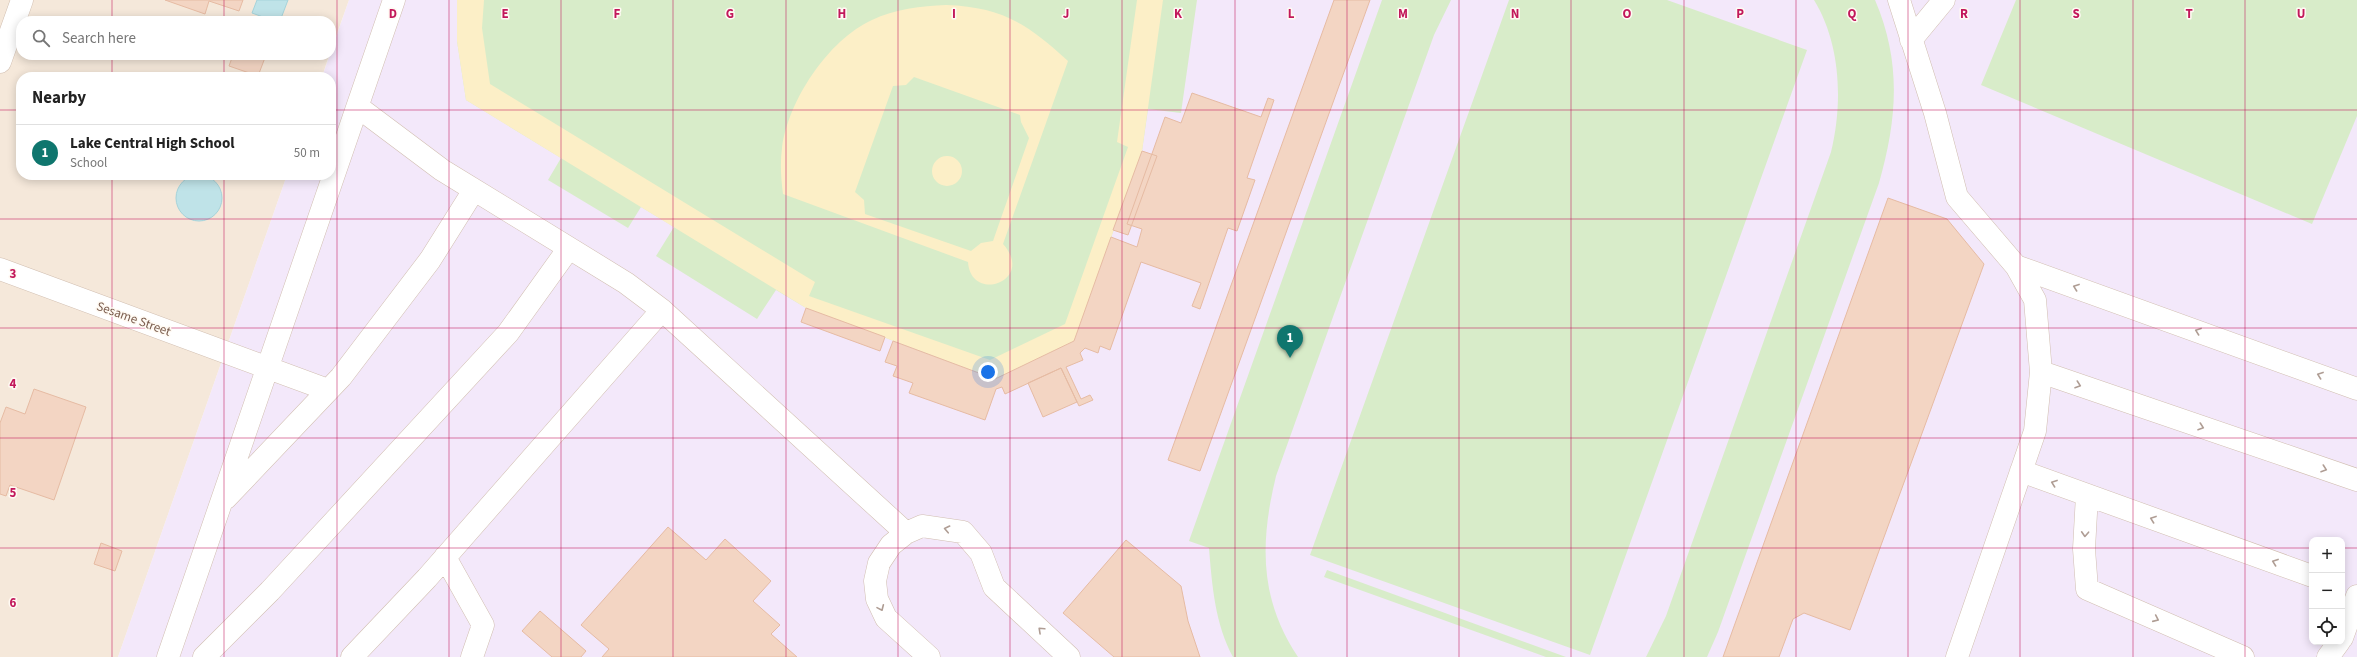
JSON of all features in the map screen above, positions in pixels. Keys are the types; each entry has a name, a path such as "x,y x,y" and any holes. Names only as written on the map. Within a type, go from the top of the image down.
{"street":[{"path":"16,16 22,0"},
{"path":"336,171 394,0"},
{"path":"1899,0 1934,113 1957,197 2016,266 2035,300 2041,372 2035,431 1963,655"},
{"path":"1911,40 1944,0"},
{"path":"0,62 16,17"},
{"path":"358,107 442,170 626,282 662,310 906,533"},
{"path":"168,657 333,180"},
{"path":"221,502 341,377 430,260 474,190"},
{"path":"204,657 270,591 508,333 568,248"},
{"path":"2016,266 2357,389"},
{"name":"Sesame Street","path":"0,268 328,390"},
{"path":"352,657 445,557 662,310"},
{"path":"2041,372 2357,480"},
{"path":"2022,471 2309,575"},
{"path":"2087,495 2084,549 2087,589 2243,657"},
{"path":"929,657 886,618 877,599 875,581 878,563 891,545 906,533 922,526 963,532 981,553 994,587 1069,657"},
{"path":"445,557 483,625 472,657"},
{"path":"2345,587 2357,592"},
{"path":"2345,630 2357,596"},
{"path":"2328,657 2337,645"}],"shaded area":[{"path":"0,0 349,0 336,36 336,16 16,16 16,60 327,60 324,72 16,72 16,180 285,180 118,657 0,657"},
{"path":"349,0 2357,0 2357,657 118,657 285,180 336,180 336,72 324,72 328,60 336,60 336,37"}],"green space":[{"path":"457,0 1197,0 1181,113 1148,109 1142,151 1074,341 995,379 806,308 776,290 757,319 656,256 674,227 641,207 628,228 548,180 561,158 466,100 457,41"},
{"path":"1382,0 1451,0 1434,35 1276,476 1267,524 1266,570 1276,614 1285,635 1298,657 1233,657 1218,618 1213,590 1209,548 1189,541"},
{"path":"1509,0 1667,0 1807,50 1590,655 1310,555"},
{"path":"1814,0 1875,0 1884,23 1890,46 1894,91 1890,136 1879,183 1718,632 1707,657 1646,657 1666,616 1831,152 1837,114 1837,74 1830,35"},
{"path":"2016,0 2357,0 2357,116 2312,224 1981,85"},
{"path":"1327,570 1566,657 1546,657 1324,577"}],"sand":[{"path":"457,0 484,0 482,28 490,84 815,282 809,296 990,360 1065,324 1128,147 1117,142 1137,0 1163,0 1142,151 1074,341 995,379 806,308 466,100 457,41"},
{"path":"946,5 983,9 1013,20 1040,37 1068,61 1003,244 1011,257 1012,268 1007,277 999,283 989,285 979,282 972,275 968,262 783,194 781,159 786,130 792,111 802,92 826,57 840,42 856,29 881,16 918,7","holes":["914,77 1020,115 1021,122 1029,138 993,241 981,243 971,251 865,214 864,200 855,192 893,86 906,85"]},
{"path":"947,156 958,160 962,171 958,182 947,186 936,182 932,171 936,160"}],"water":[{"path":"257,0 288,0 282,16 260,16 252,13"},
{"path":"185,180 213,180 218,185 222,193 222,203 218,211 212,217 204,221 194,221 186,217 180,211 176,203 176,193 180,185"}],"building":[{"path":"165,0 243,0 239,11 209,1 205,14"},
{"path":"1334,0 1370,0 1200,471 1168,460"},
{"path":"231,60 264,60 260,72 246,72 229,66"},
{"path":"1192,93 1261,117 1268,98 1274,100 1247,178 1255,180 1237,231 1228,228 1200,309 1192,306 1201,283 1141,262 1110,350 1100,346 1098,353 1085,348 1080,353 1083,360 1066,367 1081,399 1090,395 1093,400 1079,406 1061,368 1005,394 1002,387 996,389 985,420 909,393 913,383 893,376 897,366 885,362 893,341 995,379 1074,341 1111,237 1137,247 1142,229 1127,224 1165,117 1181,123"},
{"path":"1142,151 1157,156 1128,235 1113,230"},
{"path":"1888,198 1947,219 1984,264 1850,630 1804,613 1793,619 1779,657 1723,657"},
{"path":"806,308 885,337 880,351 801,322"},
{"path":"1061,368 1077,402 1043,417 1028,383"},
{"path":"34,389 86,407 54,500 10,485 6,496 0,494 0,423 6,407 25,414"},
{"path":"668,527 706,560 725,539 771,581 753,601 780,625 771,634 797,657 602,657 609,649 581,625"},
{"path":"1126,540 1181,586 1188,621 1200,657 1114,657 1063,613"},
{"path":"101,543 122,551 115,571 94,564"},
{"path":"540,611 586,651 581,657 552,657 522,631"}],"place":[{"name":"Lake Central High School","path":"1290,358"}]}
